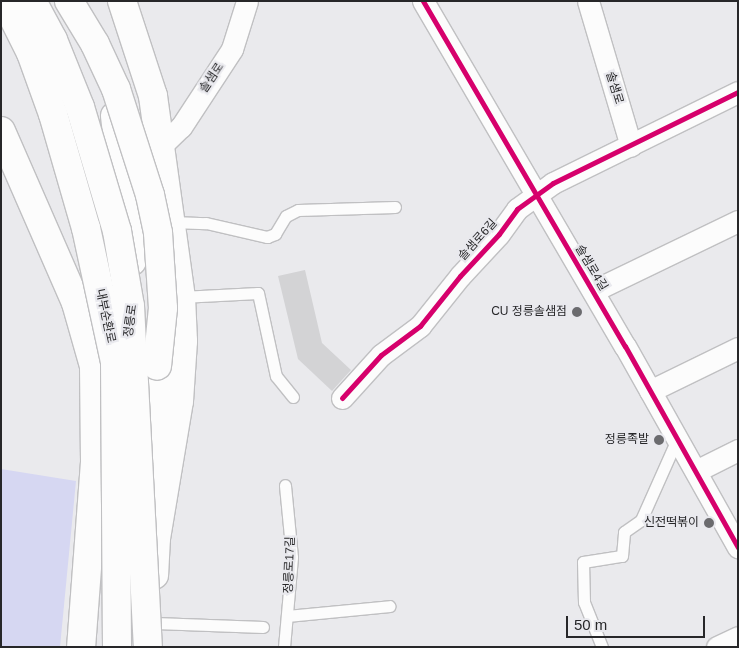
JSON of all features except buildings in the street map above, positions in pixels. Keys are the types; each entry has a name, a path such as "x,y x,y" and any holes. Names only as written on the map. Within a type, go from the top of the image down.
{"main road":[{"name":"내부순환로","path":"5,1 31,53 53,114 86,228 115,362 117,647"},
{"name":"내부순환로","path":"32,1 53,40 80,108 117,231 129,297 151,639"},
{"path":"70,1 95,44 116,89 150,195 158,233 163,308 157,366 149,507 132,647"},
{"name":"정릉로","path":"77,1 100,46 121,144 134,295 109,455 108,647"},
{"path":"122,1 153,96 172,222 190,296 183,341 179,401 156,538 151,639"},
{"path":"1,130 76,303 94,366 96,462 81,647"}],"street":[{"name":"솔샘로","path":"161,146 181,127 232,48 246,1"},
{"name":"솔샘로4길","path":"423,1 593,291 738,547"},
{"name":"솔샘로","path":"588,1 631,146"},
{"name":"솔샘로6길","path":"342,398 381,355 420,326 460,276 500,234 517,208 553,183 738,92"},
{"path":"593,291 738,221"},
{"path":"650,391 738,348"},
{"path":"702,468 738,450"},
{"path":"718,647 738,637"}],"lane":[{"path":"172,222 211,224 267,237 275,234 286,216 298,210 395,207"},
{"path":"190,296 258,293 276,376 293,397"},
{"path":"602,647 584,602 583,562 622,556 624,532 640,520 677,439"},
{"name":"정릉로17길","path":"284,647 292,557 285,485"},
{"path":"287,616 390,606"},
{"path":"151,639 263,627"}],"shaded area":[{"path":"1,469 76,481 60,647 1,647"}],"cycle path":[{"path":"423,1 625,346 738,547"},
{"path":"342,398 381,355 420,326 460,276 499,234 517,209 553,183 738,92"}],"place":[{"name":"CU 정릉솔샘점","path":"577,312"},
{"name":"정릉족발","path":"659,440"},
{"name":"신전떡볶이","path":"709,523"}]}
